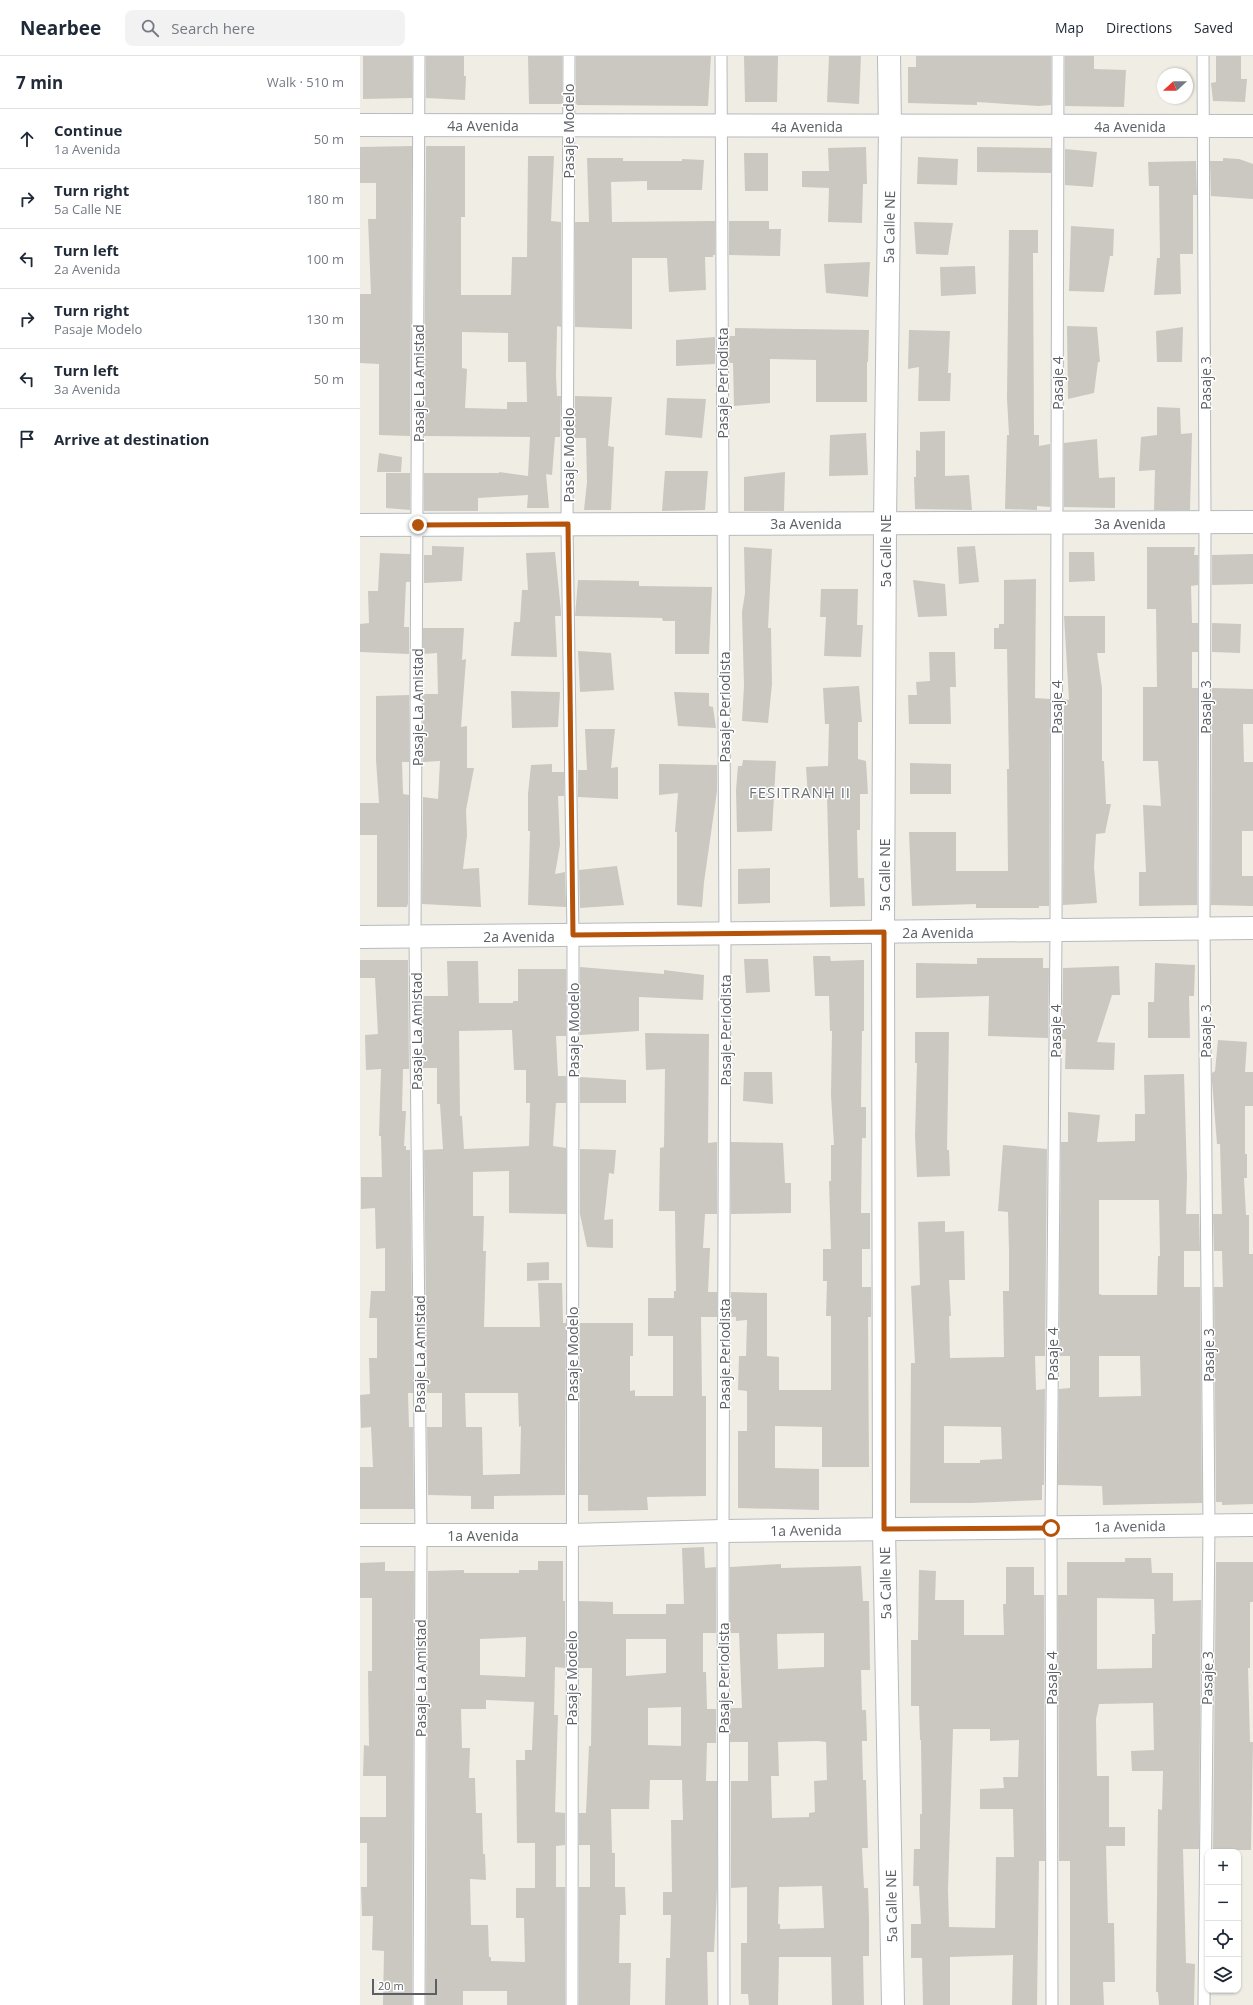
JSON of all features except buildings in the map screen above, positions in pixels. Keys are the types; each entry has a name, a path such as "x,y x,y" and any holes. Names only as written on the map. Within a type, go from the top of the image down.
{"street":[{"name":"5a Calle NE","path":"889,56 890,126 885,523 884,1529 893,2005"},
{"name":"4a Avenida","path":"360,125 1253,126"},
{"name":"3a Avenida","path":"360,525 1253,522"},
{"name":"2a Avenida","path":"360,937 1253,928"},
{"name":"1a Avenida","path":"360,1535 571,1535 723,1531 1209,1525 1253,1526"}],"lane":[{"name":"Pasaje La Amistad","path":"419,56 415,936 421,1535 419,2005"},
{"name":"Pasaje Modelo","path":"569,56 568,524 573,935 571,1535 572,2005"},
{"name":"Pasaje Periodista","path":"721,56 725,934 723,1531 724,2005"},
{"name":"Pasaje 4","path":"1052,2005 1051,1528 1056,931 1058,56"},
{"name":"Pasaje 3","path":"1203,56 1205,523 1204,928 1209,1525 1204,2005"}],"district":[{"name":"FESITRANH II","path":"800,792"}],"route":[{"path":"418,525 568,524 573,935 884,932 884,1529 1051,1528"}]}
